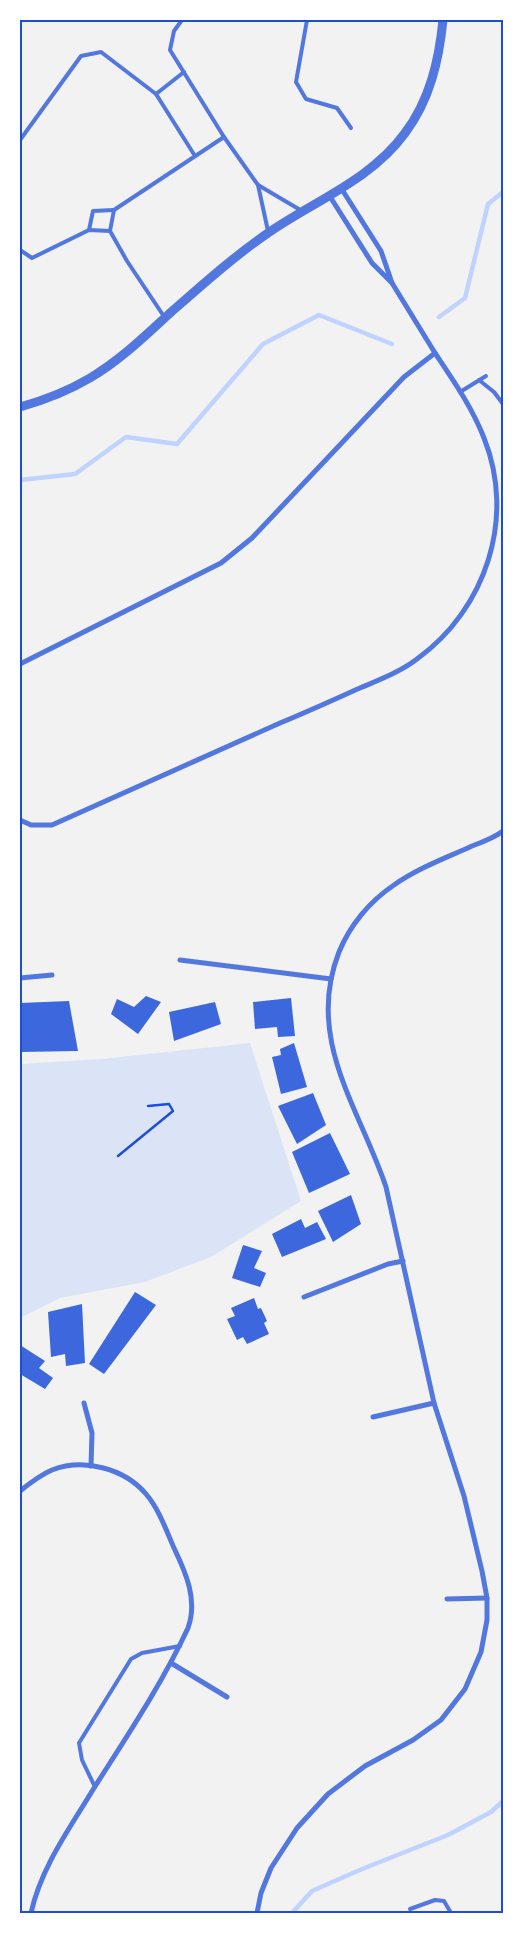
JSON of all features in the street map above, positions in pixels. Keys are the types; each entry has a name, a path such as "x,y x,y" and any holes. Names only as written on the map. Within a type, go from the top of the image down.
{"street":[{"path":"20,407 67,391 111,365 210,278 268,233 341,188 372,166 392,148 410,125 429,90 440,46 443,20"},
{"path":"20,820 31,825 52,825 386,677 416,660 439,642 474,597 489,562 497,518 497,495 492,459 479,424 392,283 380,251 341,188"},
{"path":"329,195 372,263 392,283"},
{"path":"20,664 212,568 233,555 252,538 404,377 435,353"},
{"path":"257,1913 261,1893 271,1868 282,1848 297,1828 328,1794 365,1766 413,1740 441,1720 465,1689 481,1652 487,1620 487,1598 464,1496 434,1403 386,1187 376,1156 338,1068 328,1028 328,1004 331,979 342,945 362,914 375,900 393,885 415,872 502,833"},
{"path":"180,960 331,979"},
{"path":"20,978 52,976"},
{"path":"304,1298 388,1264 403,1261"},
{"path":"84,1403 92,1433 91,1466"},
{"path":"373,1417 434,1403"},
{"path":"20,1491 50,1471 64,1466 91,1466 121,1474 135,1483 154,1506 185,1572 190,1587 192,1606 191,1619 180,1646 49,1862 31,1913"},
{"path":"447,1599 487,1598"},
{"path":"171,1663 228,1696"}],"lane":[{"path":"182,20 174,32 170,50 224,137 258,186 268,233"},
{"path":"306,20 296,82 306,99 337,108 351,128"},
{"path":"20,140 81,56 101,52 156,94 195,156"},
{"path":"156,94 184,72"},
{"path":"89,230 93,211 114,210 224,137"},
{"path":"258,186 302,211"},
{"path":"114,210 110,231 127,261 165,318"},
{"path":"20,250 32,258 89,230 110,231"},
{"path":"460,392 486,376"},
{"path":"479,380 494,392 503,404"},
{"path":"95,1787 82,1760 78,1743 134,1656 142,1652 180,1646"},
{"path":"410,1909 435,1900 444,1900 451,1913"}],"path":[{"path":"118,1156 173,1111 169,1104 148,1106"}],"shaded area":[{"path":"250,1043 301,1201 211,1257 145,1282 60,1298 20,1318 20,1064 101,1059"}],"building":[{"path":"146,996 161,1002 138,1034 111,1014 117,999 134,1007"},
{"path":"291,998 295,1036 278,1037 277,1027 255,1029 253,1002"},
{"path":"69,1001 78,1051 20,1052 20,1003"},
{"path":"215,1002 221,1024 174,1041 169,1012"},
{"path":"294,1043 307,1087 281,1094 272,1057 281,1055 280,1049"},
{"path":"313,1093 326,1125 297,1144 278,1106"},
{"path":"330,1133 350,1174 309,1193 292,1152"},
{"path":"351,1195 361,1224 333,1242 318,1211"},
{"path":"301,1219 305,1228 317,1222 326,1239 282,1257 272,1234"},
{"path":"243,1245 262,1251 254,1268 266,1273 260,1287 232,1278"},
{"path":"135,1292 156,1305 104,1374 89,1364"},
{"path":"254,1298 258,1309 261,1308 267,1321 264,1323 269,1334 247,1344 243,1337 237,1340 227,1319 235,1316 231,1308"},
{"path":"82,1304 85,1363 66,1366 65,1354 51,1357 48,1312"},
{"path":"20,1345 45,1361 39,1368 53,1378 45,1389 20,1374"}],"waterway":[{"path":"439,317 465,298 488,204 503,192"},
{"path":"20,480 75,474 126,437 177,444 263,344 319,315 392,344"},
{"path":"292,1913 312,1891 448,1835 491,1812 503,1801"}]}
